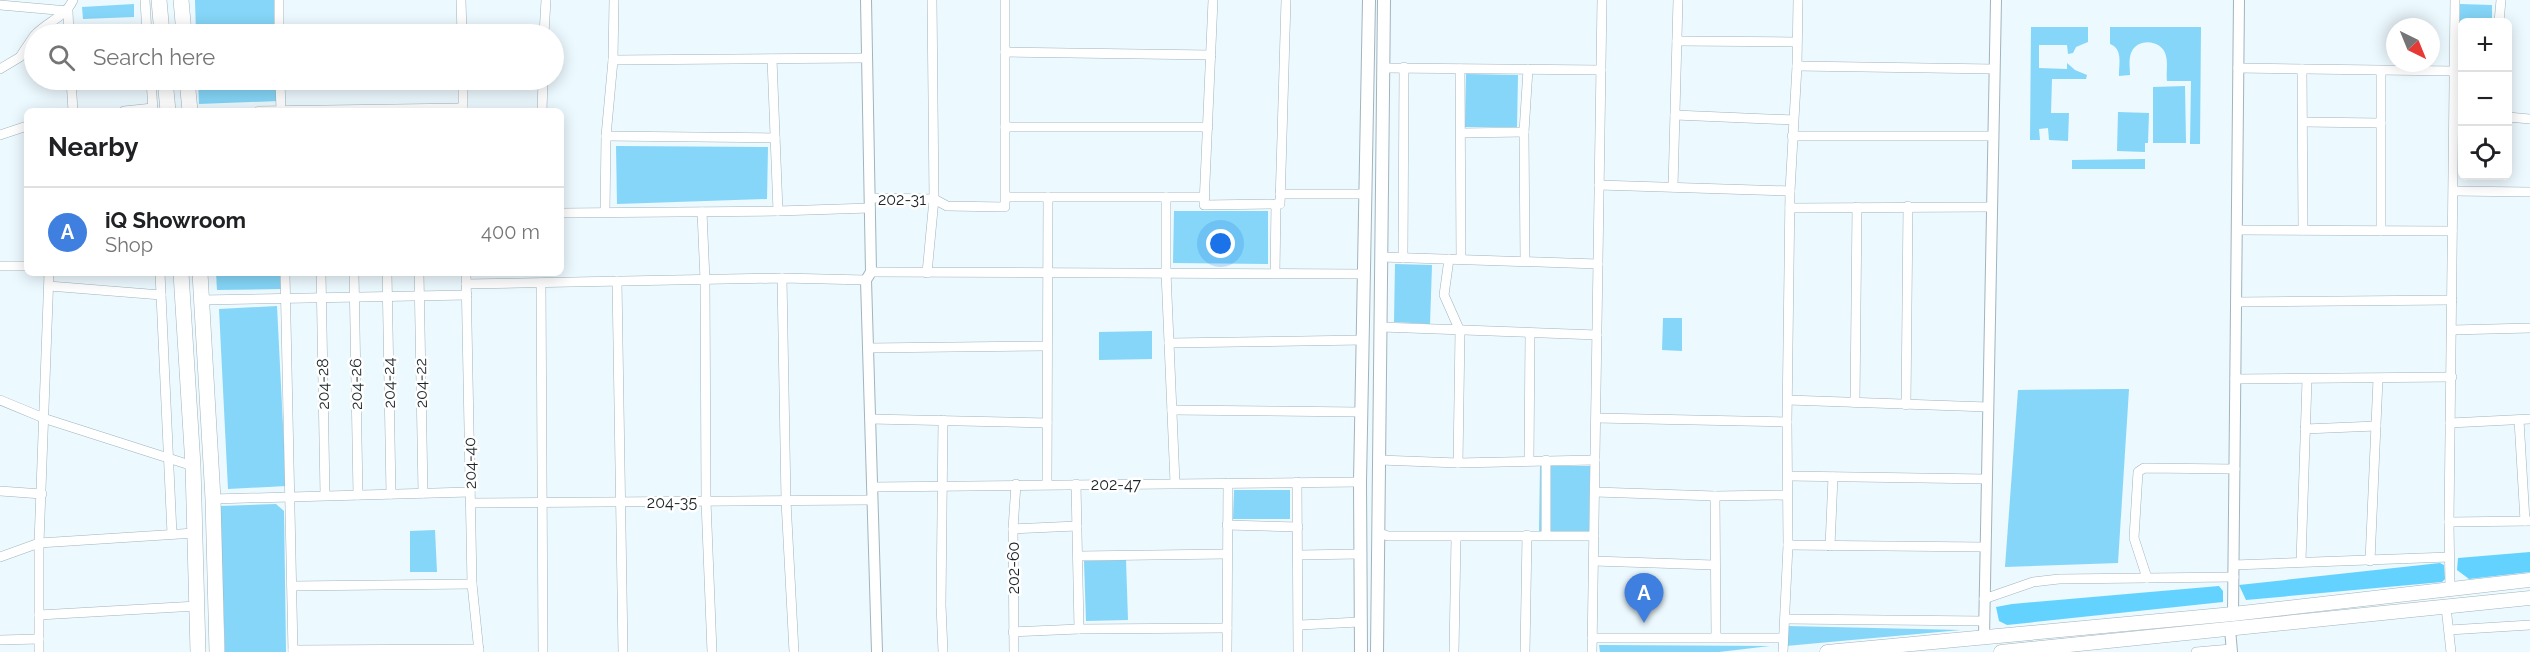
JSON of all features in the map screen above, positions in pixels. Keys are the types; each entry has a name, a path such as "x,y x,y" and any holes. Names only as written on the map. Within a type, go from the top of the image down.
{"highway":[{"path":"159,0 161,24"},
{"path":"181,0 183,24"},
{"path":"158,108 163,90"},
{"path":"188,90 190,108"},
{"path":"181,276 193,466 198,652"},
{"path":"200,276 213,499 217,652"}],"main road":[{"path":"1361,652 1359,554 1369,0"},
{"path":"1377,652 1384,0"},
{"path":"1365,215 1382,214"},
{"path":"1827,652 2233,614 2530,580"},
{"path":"2002,652 2530,598"},
{"path":"2129,623 2127,633 2131,638"},
{"path":"2094,626 2098,636 2095,642"}],"street":[{"path":"69,24 68,10 73,0"},
{"path":"145,0 146,24"},
{"path":"279,0 279,24"},
{"path":"461,0 462,24"},
{"path":"545,24 546,0"},
{"path":"605,212 606,136 613,60 614,0"},
{"path":"866,0 870,203 868,348 877,652"},
{"path":"927,273 934,199 932,0"},
{"path":"1005,0 1005,197 1205,197"},
{"path":"1213,0 1204,205 1280,204 1286,0"},
{"path":"1592,652 1602,0"},
{"path":"1673,187 1678,0"},
{"path":"1783,652 1788,545 1790,190 1798,0"},
{"path":"1984,637 1996,0"},
{"path":"2233,614 2239,0"},
{"path":"2450,588 2452,231 2458,116 2454,71 2455,0"},
{"path":"2499,18 2501,0"},
{"path":"0,5 68,10"},
{"path":"45,24 68,10"},
{"path":"1677,41 1796,42"},
{"path":"0,69 20,57 24,51"},
{"path":"1005,52 1211,55"},
{"path":"613,60 867,57"},
{"path":"772,59 778,212"},
{"path":"1797,66 1995,69"},
{"path":"1403,258 1404,67"},
{"path":"1385,68 1601,70"},
{"path":"2238,68 2454,71"},
{"path":"1460,69 1461,259"},
{"path":"1525,261 1524,132 1528,69"},
{"path":"2302,69 2303,230"},
{"path":"2381,70 2381,231"},
{"path":"72,90 73,108"},
{"path":"153,90 158,108"},
{"path":"280,90 281,108"},
{"path":"463,90 463,108"},
{"path":"542,108 543,90"},
{"path":"1675,115 1794,120"},
{"path":"2512,117 2530,118"},
{"path":"2303,122 2381,123"},
{"path":"0,135 24,127"},
{"path":"1005,127 1208,127"},
{"path":"1461,133 1524,132"},
{"path":"1792,136 1993,135"},
{"path":"606,136 775,138"},
{"path":"1599,185 1790,190"},
{"path":"2454,191 2530,192"},
{"path":"1280,194 1365,194"},
{"name":"202-31","path":"564,213 778,212 934,199 947,206 1005,207 1005,197"},
{"path":"1047,484 1048,197"},
{"path":"1166,197 1166,272 1175,483"},
{"path":"1275,273 1276,204"},
{"path":"1906,405 1908,206"},
{"path":"1856,403 1857,207"},
{"path":"1791,208 1992,207"},
{"path":"702,212 705,280 706,501 712,652"},
{"path":"2237,230 2452,231"},
{"path":"1382,257 1598,264"},
{"path":"1449,259 1444,295 1460,331 1458,463"},
{"path":"0,266 24,266"},
{"path":"466,284 927,273 1364,274"},
{"path":"39,652 39,543 46,419 50,276"},
{"path":"160,276 172,534"},
{"path":"285,276 293,651 479,650"},
{"name":"204-28","path":"321,276 325,495"},
{"name":"204-26","path":"354,276 358,495"},
{"name":"204-24","path":"387,276 391,494"},
{"name":"204-22","path":"419,276 423,493"},
{"name":"204-40","path":"466,276 472,584 479,650"},
{"path":"782,278 786,501 794,652"},
{"path":"617,281 623,652"},
{"path":"540,283 543,652"},
{"path":"49,286 161,295"},
{"path":"201,300 285,296 467,295"},
{"path":"2236,302 2452,300"},
{"path":"1381,327 1597,335"},
{"path":"2452,330 2530,328"},
{"path":"1529,460 1530,333"},
{"path":"1169,343 1363,340"},
{"path":"868,348 1047,346"},
{"path":"2235,379 2452,377"},
{"path":"2370,561 2378,379"},
{"path":"2301,561 2307,380"},
{"path":"0,400 46,419 168,456 193,466"},
{"path":"1788,400 1988,407"},
{"path":"1172,410 1361,412"},
{"path":"1596,418 1787,422"},
{"path":"870,419 1047,423"},
{"path":"943,420 941,605 943,652"},
{"path":"2449,522 2528,521 2518,420"},
{"path":"2450,423 2530,420"},
{"path":"2305,429 2376,426"},
{"path":"1380,460 1458,463 1595,460"},
{"path":"1546,460 1546,536"},
{"path":"2147,578 2134,538 2138,472 2144,468 2235,469"},
{"path":"1788,476 1987,479"},
{"path":"1830,546 1833,477"},
{"path":"1297,482 1300,625 1298,652"},
{"name":"202-47","path":"872,487 1360,482"},
{"path":"1227,652 1228,483"},
{"name":"202-60","path":"1014,652 1013,529 1016,484"},
{"path":"1076,484 1079,629"},
{"path":"0,491 42,494"},
{"path":"213,499 470,492"},
{"path":"1595,492 1715,496 1787,495"},
{"path":"1715,496 1716,637"},
{"name":"204-35","path":"471,503 872,500"},
{"path":"1227,525 1298,527"},
{"path":"1013,529 1077,526"},
{"path":"0,557 39,543 195,533"},
{"path":"1378,533 1388,536 1456,537 1594,536"},
{"path":"1525,652 1527,536"},
{"path":"1454,652 1456,537"},
{"path":"1788,545 1985,547"},
{"path":"1079,556 1226,554"},
{"path":"1299,555 1359,554"},
{"path":"2234,565 2449,557"},
{"path":"1594,561 1714,565"},
{"path":"1984,599 2024,585 2059,579 2234,577"},
{"path":"292,586 472,584"},
{"path":"39,615 196,606"},
{"path":"2446,607 2451,652"},
{"path":"1786,619 1984,621"},
{"path":"1300,625 1359,622"},
{"path":"2448,630 2530,625"},
{"path":"1013,632 1227,628"},
{"path":"2196,652 2232,650 2230,629"},
{"path":"1592,638 1783,638"},
{"path":"0,640 39,639"}],"shaded area":[{"path":"195,0 275,0 276,24 196,24"},
{"path":"134,4 134,17 83,19 82,7"},
{"path":"2460,4 2492,5 2492,18 2460,18"},
{"path":"2031,27 2088,27 2088,42 2076,47 2073,53 2068,54 2067,45 2039,45 2039,68 2067,69 2067,63 2075,70 2087,75 2086,79 2052,79 2051,113 2069,113 2068,141 2049,140 2048,128 2039,129 2040,140 2030,140"},
{"path":"2110,27 2201,27 2200,144 2190,144 2191,81 2167,81 2167,59 2164,51 2156,44 2145,42 2132,51 2130,75 2119,76 2119,53 2110,44"},
{"path":"1466,74 1518,75 1517,127 1465,127"},
{"path":"2185,86 2186,143 2153,143 2153,87"},
{"path":"198,90 278,90 278,101 199,104"},
{"path":"2118,112 2149,113 2148,143 2145,143 2145,152 2117,151"},
{"path":"616,146 768,147 767,199 617,204"},
{"path":"2145,159 2145,169 2072,169 2072,160"},
{"path":"1174,211 1268,211 1268,264 1173,263"},
{"path":"1395,264 1432,265 1430,324 1394,322"},
{"path":"216,276 280,276 281,289 217,290"},
{"path":"277,306 286,486 228,489 219,309"},
{"path":"1663,318 1682,318 1682,351 1662,350"},
{"path":"1152,331 1152,359 1099,360 1099,332"},
{"path":"2129,389 2118,563 2005,567 2018,390"},
{"path":"1540,466 1590,466 1589,531 1539,531"},
{"path":"1234,490 1290,490 1290,519 1233,519"},
{"path":"276,504 284,511 286,652 225,652 220,506"},
{"path":"435,530 437,572 410,572 410,531"},
{"path":"2530,552 2530,572 2469,579 2457,570 2458,558"},
{"path":"1126,560 1128,620 1086,621 1084,561"},
{"path":"2440,563 2444,565 2445,579 2442,582 2246,600 2239,585"},
{"path":"2219,586 2223,591 2223,602 2007,625 1999,621 1996,607 2012,604"},
{"path":"1787,626 1961,630 1786,646"},
{"path":"1599,645 1770,646 1719,652 1600,652"}],"place":[{"name":"iQ Showroom","path":"1644,623"}]}
